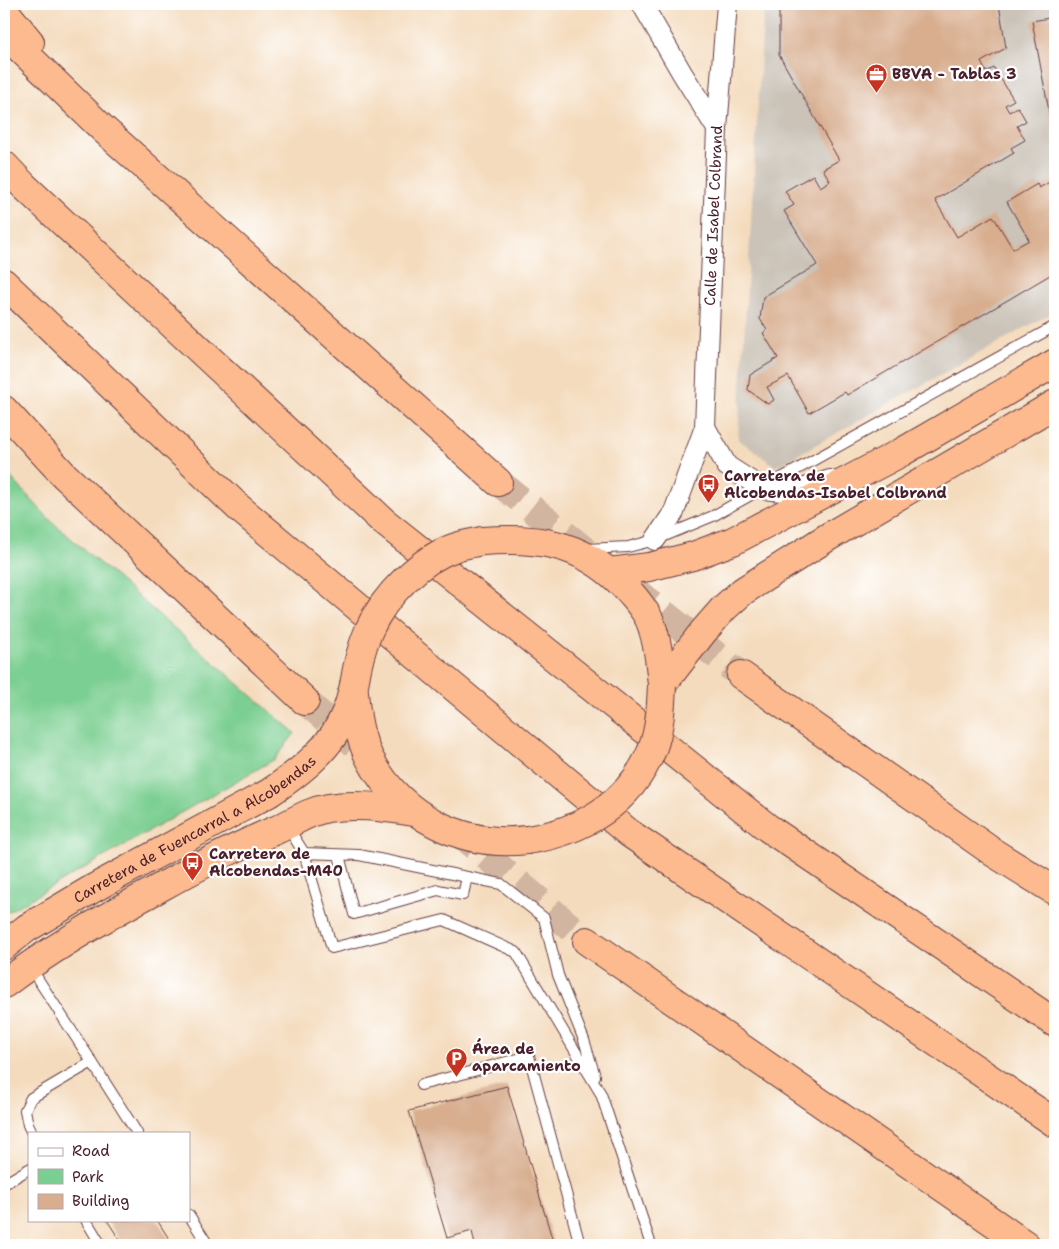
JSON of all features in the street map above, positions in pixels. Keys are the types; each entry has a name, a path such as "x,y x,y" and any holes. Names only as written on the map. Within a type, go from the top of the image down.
{"highway":[{"path":"4,10 102,128"},
{"path":"4,32 102,128 498,482"},
{"path":"4,165 24,186 383,521 768,828 1055,1024"},
{"path":"4,283 239,508 629,833 1055,1123"},
{"path":"610,572 649,568 693,556 733,540 902,452 1055,363"},
{"path":"662,685 703,632 724,608 743,591 828,537 1055,404"},
{"path":"4,410 64,475 304,701"},
{"path":"514,538 545,542 572,549 592,559 610,572 633,594 649,620 658,648 662,685 660,715 652,749 637,778 615,804 584,824 548,837 512,842 475,838 444,828 415,812 388,786 370,758 361,735 355,709 354,685 359,658 370,629 389,598 413,572 433,558 455,547 482,540 514,538"},
{"path":"741,675 994,853 1055,891"},
{"name":"Carretera de Fuencarral a Alcobendas","path":"4,946 16,934 94,888 269,794 294,776 316,757 332,738 346,713 354,685"},
{"name":"Carretera de Fuencarral a Alcobendas","path":"4,984 132,903 238,846 287,825 304,814 328,808 356,805 415,812"},
{"path":"587,941 1026,1245"}],"street":[{"path":"642,4 717,129"},
{"name":"Calle de Isabel Colbrand","path":"655,540 674,512 706,427 717,129 727,4"},
{"path":"706,427 727,466 763,489 782,492 805,488 902,452"}],"lane":[{"path":"572,549 628,547 655,540 713,516 1055,326"},
{"path":"287,825 304,853 332,948 444,920 516,952 601,1094"},
{"path":"304,853 359,855 501,884 544,918 558,975 584,1040 651,1245"},
{"path":"339,855 354,914 438,890 463,894 467,877"},
{"path":"30,966 136,1132"},
{"path":"421,1085 529,1056 580,1245"},
{"path":"32,1132 25,1110 31,1098 92,1062"},
{"path":"4,1184 28,1170"},
{"path":"190,1217 208,1245"},
{"path":"87,1222 101,1245"}],"shaded area":[{"path":"764,4 1055,4 1055,311 776,467 738,439"}],"green space":[{"path":"4,470 51,521 295,733 275,759 4,914"}],"building":[{"path":"779,4 999,4 1006,48 981,62 986,72 994,68 1014,100 1005,105 1009,112 1018,107 1026,121 1017,126 1025,140 1011,148 1014,153 935,200 957,237 993,216 1013,249 1029,240 1007,202 1037,184 1039,188 1055,179 1055,272 847,395 845,392 809,413 788,376 767,387 774,400 768,404 748,390 750,375 778,358 763,333 767,330 760,319 763,297 817,265 784,211 794,205 785,191 813,175 820,187 830,181 823,169 839,160 779,55"},
{"path":"1045,4 1055,4 1055,10"},
{"path":"1055,17 1055,121 1051,122 1032,21"},
{"path":"507,1086 554,1245 475,1245 472,1231 447,1238 409,1111"},
{"path":"108,1222 158,1222 173,1245 123,1245"}],"tunnel":[{"path":"498,482 591,555"},
{"path":"630,587 741,675"},
{"path":"305,701 355,744"},
{"path":"454,829 587,941"}],"place":[{"name":"BBVA - Tablas 3","path":"876,93"},
{"name":"Carretera de Alcobendas-Isabel Colbrand","path":"708,504"},
{"name":"Carretera de Alcobendas-M40","path":"193,882"},
{"name":"Área de aparcamiento","path":"456,1077"}]}
